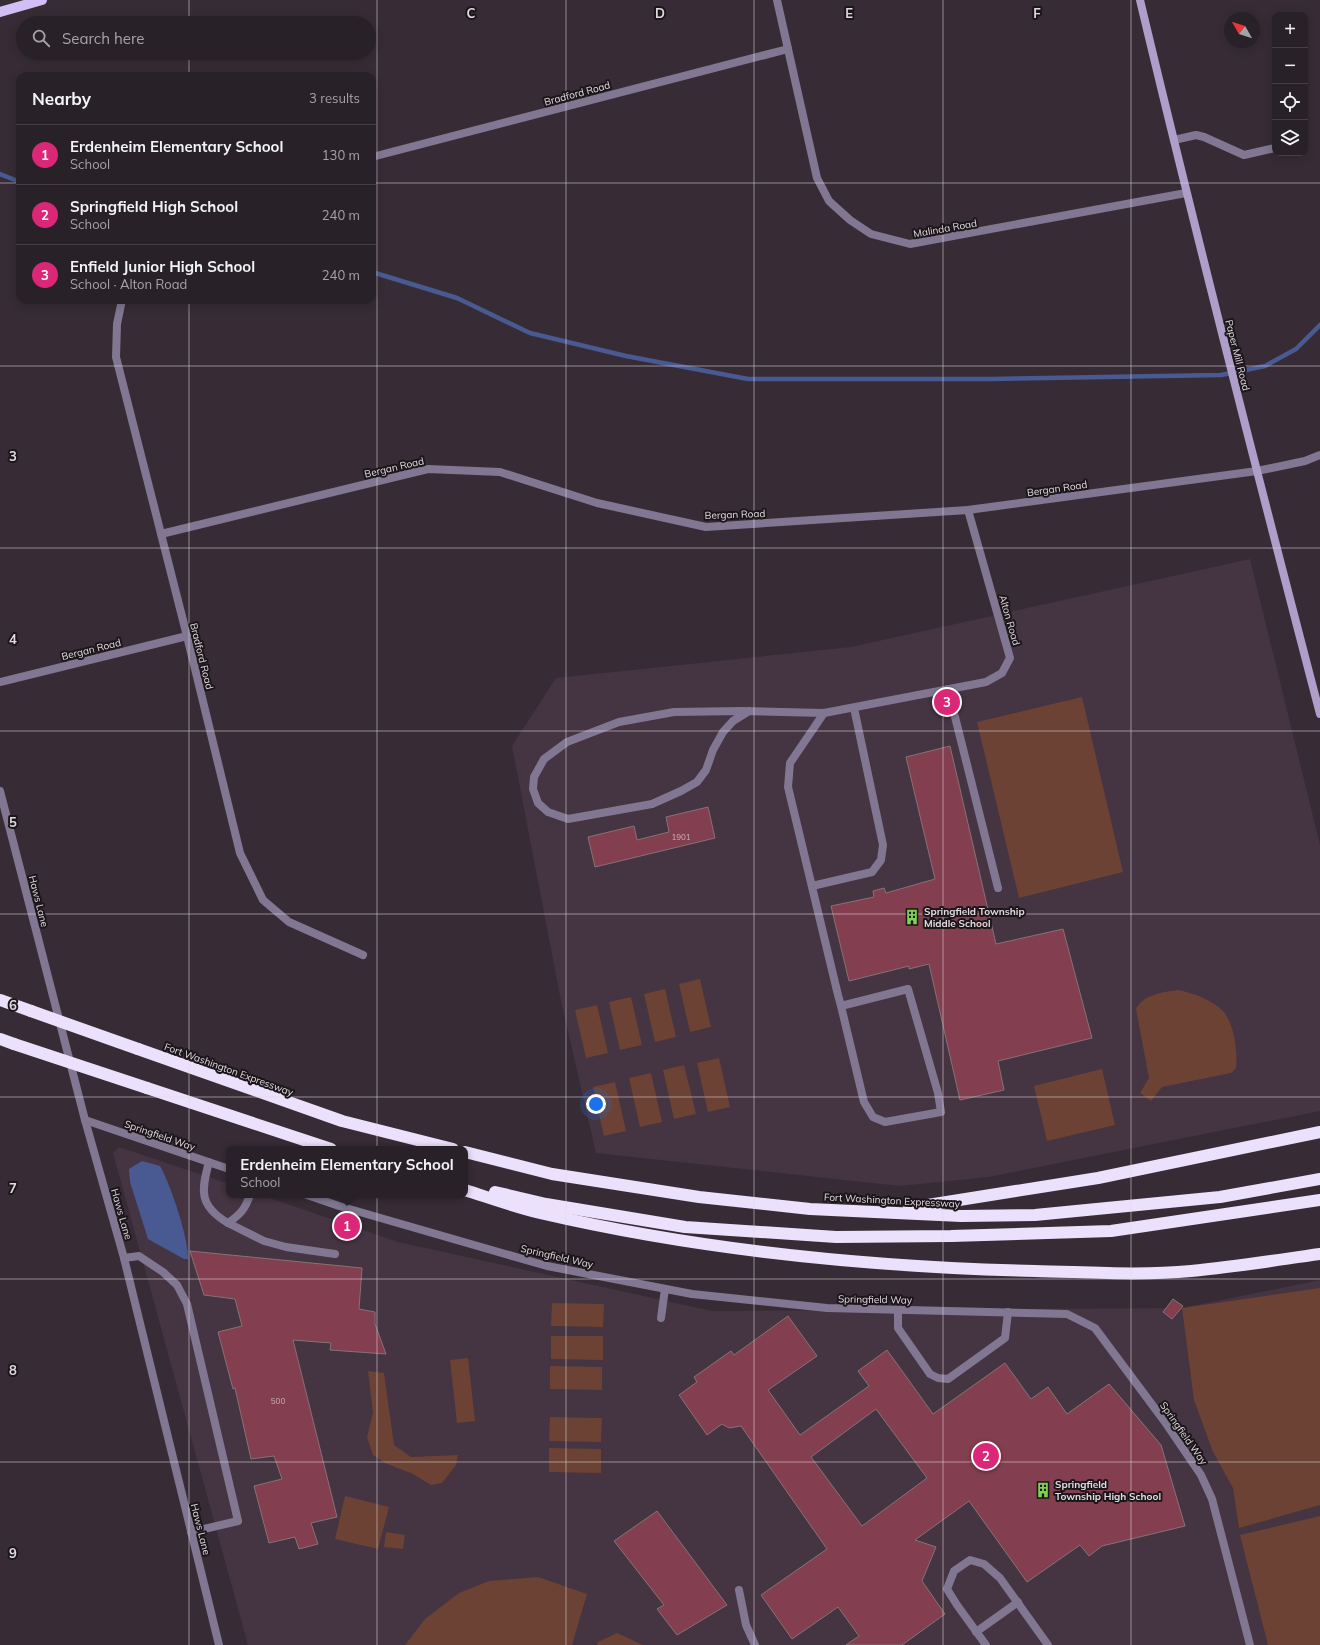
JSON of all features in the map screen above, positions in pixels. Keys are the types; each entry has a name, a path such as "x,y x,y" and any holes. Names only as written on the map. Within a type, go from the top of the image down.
{"highway":[{"name":"Fort Washington Expressway","path":"0,1000 342,1121 441,1146"},
{"path":"0,1039 322,1146"},
{"path":"885,1212 1098,1178 1320,1132"},
{"name":"Fort Washington Expressway","path":"468,1153 552,1174 699,1197 810,1209 961,1216 1035,1215 1220,1197 1320,1179"},
{"path":"468,1186 546,1204 685,1227 836,1237 951,1236 1111,1231 1320,1200"},
{"path":"468,1191 538,1213 651,1235 738,1248 867,1262 964,1269 1151,1273 1190,1272 1320,1254"}],"main road":[{"path":"0,12 42,0"},
{"name":"Paper Mill Road","path":"1140,0 1186,193 1320,714"}],"street":[{"name":"Malinda Road","path":"777,0 817,178 829,201 850,220 871,234 910,244 1186,193"},
{"name":"Bradford Road","path":"376,156 788,49"},
{"path":"1174,140 1196,135 1204,136 1244,155 1272,149"},
{"name":"Bradford Road","path":"121,304 117,324 116,357 187,636 240,853 263,900 289,922 363,955"},
{"name":"Bergan Road","path":"161,534 428,469 500,472 597,503 706,527 968,510 1257,472 1306,461 1320,455"},
{"name":"Alton Road","path":"749,711 733,721 724,732 713,750 706,770 697,782 652,804 568,819 548,812 538,803 533,789 534,777 544,759 567,742 618,722 674,712 749,711 824,713 986,682 1002,673 1010,658 968,510"},
{"name":"Bergan Road","path":"0,682 187,636"},
{"path":"948,689 998,888"},
{"path":"812,886 872,872 881,860 883,845 854,708"},
{"path":"824,713 790,763 788,787 864,1102 873,1117 885,1122 941,1112 938,1093 908,989 841,1006"},
{"name":"Haws Lane","path":"0,791 85,1120 124,1258 219,1645"},
{"name":"Springfield Way","path":"85,1120 226,1168"},
{"path":"209,1162 203,1192 208,1205 218,1217 264,1241 286,1247 335,1254"},
{"path":"228,1223 246,1208 249,1198"},
{"name":"Springfield Way","path":"316,1198 547,1266 692,1294 826,1308 1067,1314 1096,1328 1165,1422 1201,1476 1212,1499 1250,1645"},
{"path":"124,1258 139,1256 163,1272 177,1286 187,1304 238,1521 191,1532"},
{"path":"661,1318 665,1289"},
{"path":"898,1310 898,1328 930,1374 938,1378 948,1379 1005,1338 1008,1312"},
{"path":"986,1645 957,1605 948,1589 954,1571 970,1560 984,1564 1000,1578 1048,1645"},
{"path":"739,1590 746,1625 755,1645"},
{"path":"976,1632 1018,1602"}],"shaded area":[{"path":"1250,559 1320,845 1320,1111 989,1177 900,1186 596,1153 561,1001 512,746 556,678 851,647"},
{"path":"1082,697 1123,872 1019,898 977,722"},
{"path":"700,979 711,1027 690,1032 679,984"},
{"path":"665,989 676,1037 655,1042 644,994"},
{"path":"1178,990 1190,993 1219,1007 1227,1016 1234,1038 1236,1068 1231,1073 1162,1087 1151,1101 1140,1093 1149,1078 1136,1009 1139,1004 1149,997 1160,993"},
{"path":"631,997 642,1045 620,1050 609,1002"},
{"path":"597,1005 608,1053 586,1058 575,1010"},
{"path":"719,1058 730,1107 708,1112 697,1063"},
{"path":"684,1065 696,1114 674,1119 663,1070"},
{"path":"1102,1069 1115,1125 1047,1141 1034,1086"},
{"path":"651,1073 662,1122 640,1127 629,1078"},
{"path":"615,1082 626,1131 604,1136 593,1087"},
{"path":"119,1147 226,1183 226,1198 270,1198 398,1242 712,1311 1182,1308 1320,1280 1320,1645 248,1645 113,1153"},
{"path":"1320,1288 1320,1505 1239,1528 1233,1488 1213,1452 1194,1400 1182,1308"},
{"path":"552,1303 604,1304 603,1327 551,1326"},
{"path":"551,1336 603,1336 603,1360 551,1359"},
{"path":"468,1358 475,1421 457,1423 450,1360"},
{"path":"550,1366 602,1367 602,1390 550,1389"},
{"path":"368,1371 384,1373 394,1445 411,1457 458,1455 456,1465 442,1483 431,1485 413,1474 385,1463 373,1455 367,1437 373,1413"},
{"path":"550,1417 602,1418 601,1442 549,1441"},
{"path":"549,1448 601,1449 601,1473 549,1472"},
{"path":"345,1496 389,1507 378,1549 335,1539"},
{"path":"1320,1516 1320,1645 1268,1645 1240,1535"},
{"path":"386,1532 405,1535 403,1549 384,1547"},
{"path":"538,1577 587,1594 572,1645 405,1645 425,1619 459,1593 489,1581"},
{"path":"617,1633 643,1645 597,1645 598,1642"}],"water":[{"path":"142,1161 160,1166 174,1198 185,1238 188,1259 184,1259 148,1239 130,1182 129,1169"}],"building":[{"name":"Springfield Township Middle School","path":"950,746 996,944 1063,929 1092,1038 998,1061 1004,1090 960,1100 929,964 909,969 909,966 849,981 831,906 874,897 873,891 884,888 886,893 935,879 906,757"},
{"path":"708,807 715,838 595,867 588,837 634,826 637,840 669,832 666,817"},
{"path":"190,1251 362,1268 359,1309 375,1312 375,1324 386,1354 330,1350 331,1343 293,1340 337,1517 311,1523 318,1544 299,1549 295,1537 269,1543 254,1486 282,1479 274,1456 251,1459 235,1388 233,1389 218,1332 242,1326 235,1299 204,1295"},
{"path":"1173,1299 1183,1306 1172,1319 1163,1312"},
{"name":"Springfield Township High School","path":"788,1316 817,1356 768,1390 800,1435 869,1386 858,1371 887,1350 933,1414 1005,1363 1031,1399 1048,1387 1067,1414 1109,1384 1161,1445 1185,1526 1102,1546 1089,1556 1080,1545 1027,1582 969,1501 915,1540 936,1547 922,1581 945,1614 902,1645 846,1645 859,1636 838,1607 792,1639 761,1595 827,1549 741,1426 729,1428 722,1424 707,1435 679,1395 697,1382 694,1377 731,1351 734,1355","holes":["876,1409 927,1478 862,1526 811,1457"]},
{"path":"657,1511 727,1605 677,1635 657,1609 664,1605 614,1541"}],"waterway":[{"path":"0,174 16,180"},
{"path":"376,273 457,298 530,333 626,356 748,379 990,379 1221,375 1265,366 1296,349 1320,325"}],"place":[{"name":"Enfield Junior High School","path":"947,702"},
{"name":"Springfield Township Middle School","path":"912,917"},
{"name":"Erdenheim Elementary School","path":"347,1226"},
{"name":"Springfield High School","path":"986,1456"},
{"name":"Springfield Township High School","path":"1043,1490"}]}
